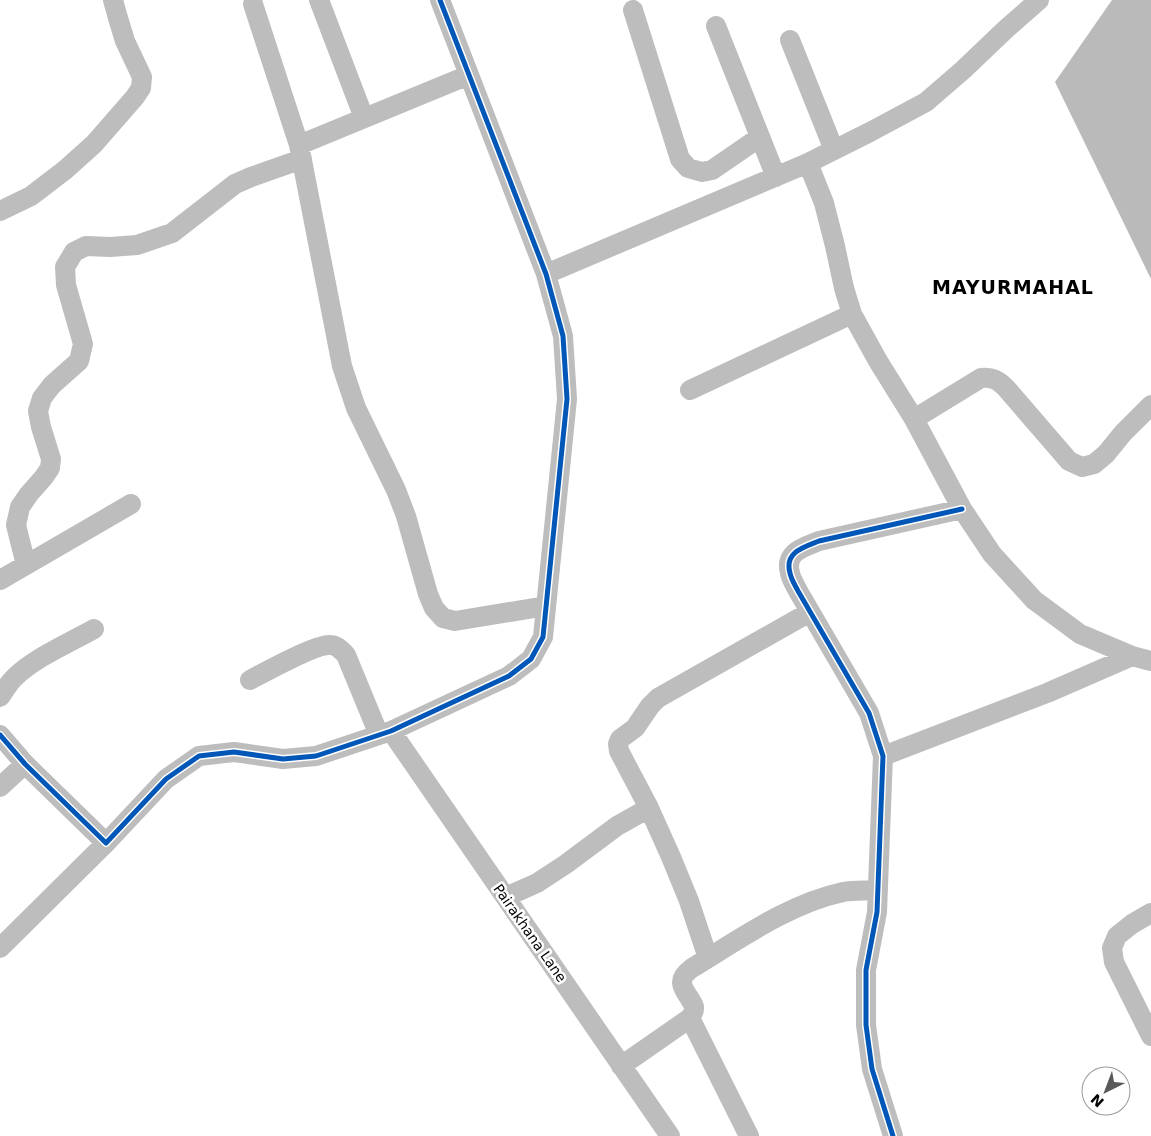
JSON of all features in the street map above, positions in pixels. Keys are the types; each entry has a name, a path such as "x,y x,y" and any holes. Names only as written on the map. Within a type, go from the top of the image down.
{"street":[{"path":"0,211 31,196 66,170 94,144 141,88 142,77 125,41 114,0"},
{"path":"320,0 364,118"},
{"path":"0,948 106,843 166,779 199,756 234,752 284,759 316,756 385,733 509,676 531,659 543,637 567,399 563,336 546,274 440,0"},
{"path":"546,274 776,178 926,102 1039,0"},
{"path":"253,4 300,152 342,366 356,408 396,490 406,516 428,594 434,608 443,618 455,621 546,606"},
{"path":"634,10 680,159 688,168 702,172 712,170 760,137"},
{"path":"716,26 776,178"},
{"path":"790,40 834,150"},
{"path":"26,565 16,525 20,507 50,468 51,459 40,427 38,411 42,398 52,384 79,361 83,344 66,285 65,267 74,252 86,246 137,245 172,233 235,184 364,118 469,76"},
{"path":"808,163 824,203 852,314 878,361 914,419 962,509 992,554 1034,600 1080,634 1142,659"},
{"path":"690,390 852,314"},
{"path":"914,419 982,378 990,377 999,381 1006,388 1069,461 1082,467 1094,464 1106,454 1123,433 1151,405"},
{"path":"0,580 131,504"},
{"path":"894,1136 872,1069 866,1025 866,970 877,912 883,756 869,714 798,591 789,571 790,558 799,549 819,541 962,509"},
{"path":"708,958 689,901 649,808 618,751 618,744 620,739 635,728 658,698 810,612"},
{"path":"0,697 6,686 30,666 94,630"},
{"name":"Pairakhana Lane","path":"250,680 317,647 330,644 339,648 346,655 385,733 506,897 670,1136"},
{"path":"883,756 1142,659"},
{"path":"0,735 25,764 106,843"},
{"path":"0,787 25,764"},
{"path":"506,897 537,883 617,826 649,808"},
{"path":"621,1066 690,1018 694,1012 694,1006 683,988 682,980 686,973 759,928 804,904 844,892 878,890"},
{"path":"1151,913 1132,924 1117,936 1112,948 1114,962 1151,1036"},
{"path":"690,1018 749,1136"}],"shaded area":[{"path":"1112,0 1151,0 1151,279 1055,82"}],"cycle path":[{"path":"0,735 25,764 106,843 166,779 199,756 234,752 283,759 316,756 391,731 509,676 531,659 543,637 567,399 563,336 546,274 440,0"},
{"path":"893,1136 872,1069 866,1025 866,970 877,912 883,756 869,713 798,591 791,578 789,566 790,560 797,551 819,541 962,509"}],"district":[{"name":"MAYURMAHAL","path":"1013,287"}]}
